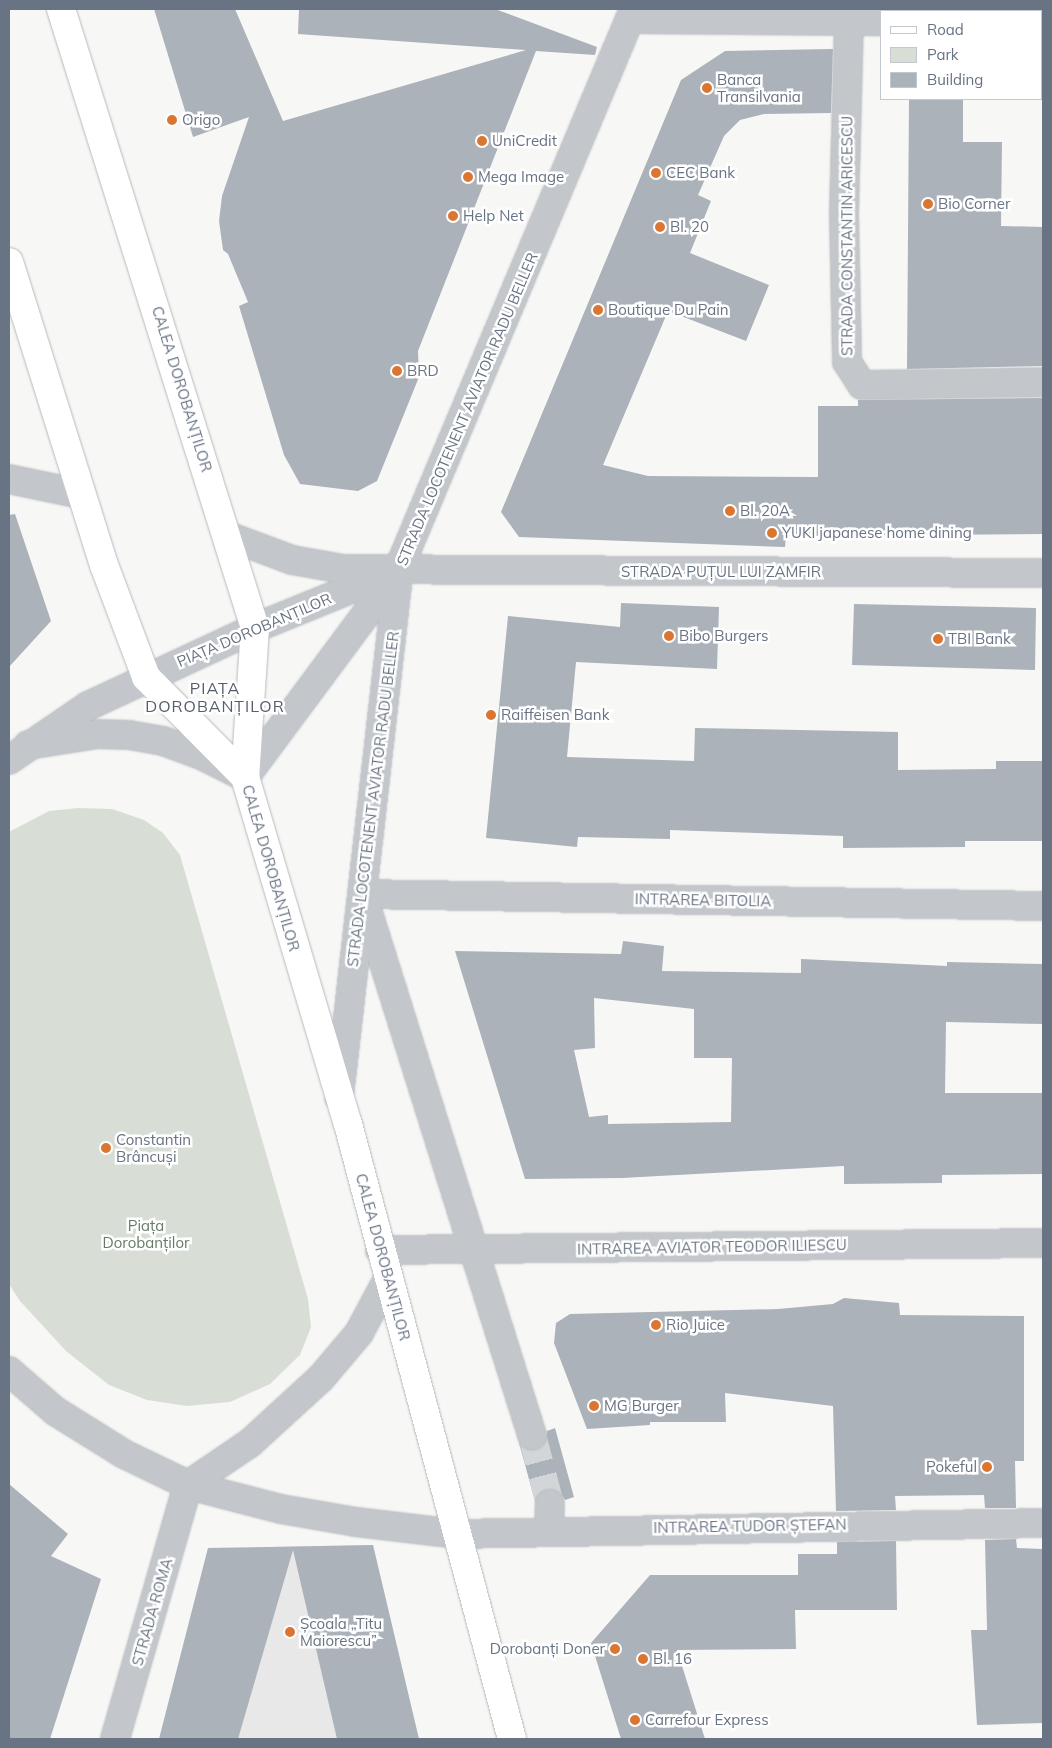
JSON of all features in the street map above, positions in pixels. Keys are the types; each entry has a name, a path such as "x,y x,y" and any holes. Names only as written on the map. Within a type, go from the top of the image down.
{"main road":[{"name":"CALEA DOROBANȚILOR","path":"61,9 228,536 255,628 245,778 339,1097 512,1739"},
{"name":"CALEA DOROBANȚILOR","path":"9,262 104,565 146,677 245,778"}],"street":[{"path":"632,14 880,21"},
{"name":"STRADA LOCOTENENT AVIATOR RADU BELLER","path":"339,1097 400,568 632,14"},
{"name":"STRADA CONSTANTIN ARICESCU","path":"849,21 844,216 847,362 862,385 1043,382"},
{"path":"9,479 82,494"},
{"name":"STRADA PUȚUL LUI ZAMFIR","path":"228,536 259,550 319,566 1043,573"},
{"path":"18,753 98,734 129,735 181,748 245,778 400,568"},
{"name":"PIAȚA DOROBANȚILOR","path":"18,753 88,706 146,677 255,628 400,568"},
{"path":"362,894 476,1249 532,1435"},
{"name":"INTRAREA BITOLIA","path":"362,894 1043,906"},
{"name":"INTRAREA AVIATOR TEODOR ILIESCU","path":"380,1250 1043,1243"},
{"path":"188,1485 250,1442 321,1378 359,1332 388,1279"},
{"path":"9,1371 55,1411 124,1454 188,1485 281,1509 356,1522 456,1534"},
{"name":"STRADA ROMA","path":"115,1739 188,1485"},
{"path":"549,1530 550,1504"},
{"name":"INTRAREA TUDOR ȘTEFAN","path":"456,1534 549,1530 1043,1523"}],"shaded area":[{"name":"Școala „Titu Maiorescu”","path":"373,1545 419,1739 159,1739 208,1548"}],"green space":[{"name":"Piața Dorobanților","path":"78,808 112,809 144,820 163,833 180,855 308,1299 311,1327 300,1355 270,1384 230,1402 187,1406 147,1400 109,1385 66,1351 20,1301 9,1284 9,832 49,811"}],"building":[{"path":"154,9 235,9 283,121 526,50 298,34 299,9 495,9 597,47 595,55 536,51 418,351 419,377 377,481 358,491 300,484 284,455 239,306 248,302 228,254 223,250 219,221 222,196 249,117 193,137"},
{"path":"833,49 831,113 764,114 740,120 724,136 698,195 711,201 690,253 769,285 746,341 668,311 603,465 648,476 818,477 818,406 858,406 858,400 1043,398 1043,534 786,536 785,547 519,537 501,512 681,80 725,51"},
{"path":"909,100 963,100 963,142 1002,142 1001,226 1043,227 1043,366 907,369"},
{"path":"15,514 51,621 9,667 9,515"},
{"path":"621,603 719,607 717,669 576,662 567,757 694,761 695,728 898,732 898,770 996,769 996,761 1043,761 1043,841 965,841 965,847 843,848 843,836 670,830 670,839 578,837 577,847 486,838 508,616 620,627"},
{"path":"854,604 1036,608 1035,670 852,665"},
{"path":"623,941 664,946 662,971 801,973 801,959 947,966 947,962 1043,964 1043,1024 946,1022 945,1093 1043,1093 1043,1174 942,1175 942,1183 844,1184 844,1166 622,1178 525,1179 455,951 621,954","holes":["594,998 694,1009 694,1058 732,1058 731,1122 608,1124 608,1115 589,1117 574,1050 595,1048"]},
{"path":"844,1298 899,1303 900,1315 1024,1316 1024,1461 1015,1461 1016,1508 985,1508 984,1495 895,1496 896,1510 836,1511 833,1406 725,1393 726,1422 650,1422 650,1425 587,1429 554,1343 556,1323 570,1314 778,1309 833,1304"},
{"path":"555,1428 574,1497 565,1500 559,1491 550,1488 542,1490 535,1501 519,1443 528,1450 537,1450 547,1439 547,1431"},
{"path":"9,1484 68,1534 51,1556 101,1579 50,1739 9,1739"},
{"path":"1016,1539 1017,1548 1043,1549 1043,1723 977,1725 971,1630 987,1630 985,1540"},
{"name":"Bl. 16","path":"896,1541 897,1610 795,1610 796,1649 677,1650 705,1739 621,1739 591,1643 650,1575 798,1575 798,1554 837,1554 837,1542"},
{"name":"Școala „Titu Maiorescu”","path":"373,1545 419,1739 337,1739 293,1550 238,1739 159,1739 208,1548"}],"tunnel":[{"path":"532,1435 550,1504"}],"place":[{"name":"Banca Transilvania","path":"707,88"},
{"name":"Origo","path":"172,120"},
{"name":"UniCredit","path":"482,141"},
{"name":"CEC Bank","path":"656,173"},
{"name":"Mega Image","path":"468,177"},
{"name":"Bio Corner","path":"928,204"},
{"name":"Help Net","path":"453,216"},
{"name":"Bl. 20","path":"660,227"},
{"name":"Boutique Du Pain","path":"598,310"},
{"name":"BRD","path":"397,371"},
{"name":"Bl. 20A","path":"730,511"},
{"name":"YUKI japanese home dining","path":"772,533"},
{"name":"Bibo Burgers","path":"669,636"},
{"name":"TBI Bank","path":"938,639"},
{"name":"Raiffeisen Bank","path":"491,715"},
{"name":"Constantin Brâncuși","path":"106,1148"},
{"name":"Rio Juice","path":"656,1325"},
{"name":"MG Burger","path":"594,1406"},
{"name":"Pokeful","path":"987,1467"},
{"name":"Școala „Titu Maiorescu”","path":"290,1632"},
{"name":"Dorobanți Doner","path":"615,1649"},
{"name":"Bl. 16","path":"643,1659"},
{"name":"Carrefour Express","path":"635,1720"}],"district":[{"name":"PIAȚA DOROBANȚILOR","path":"215,697"}]}
